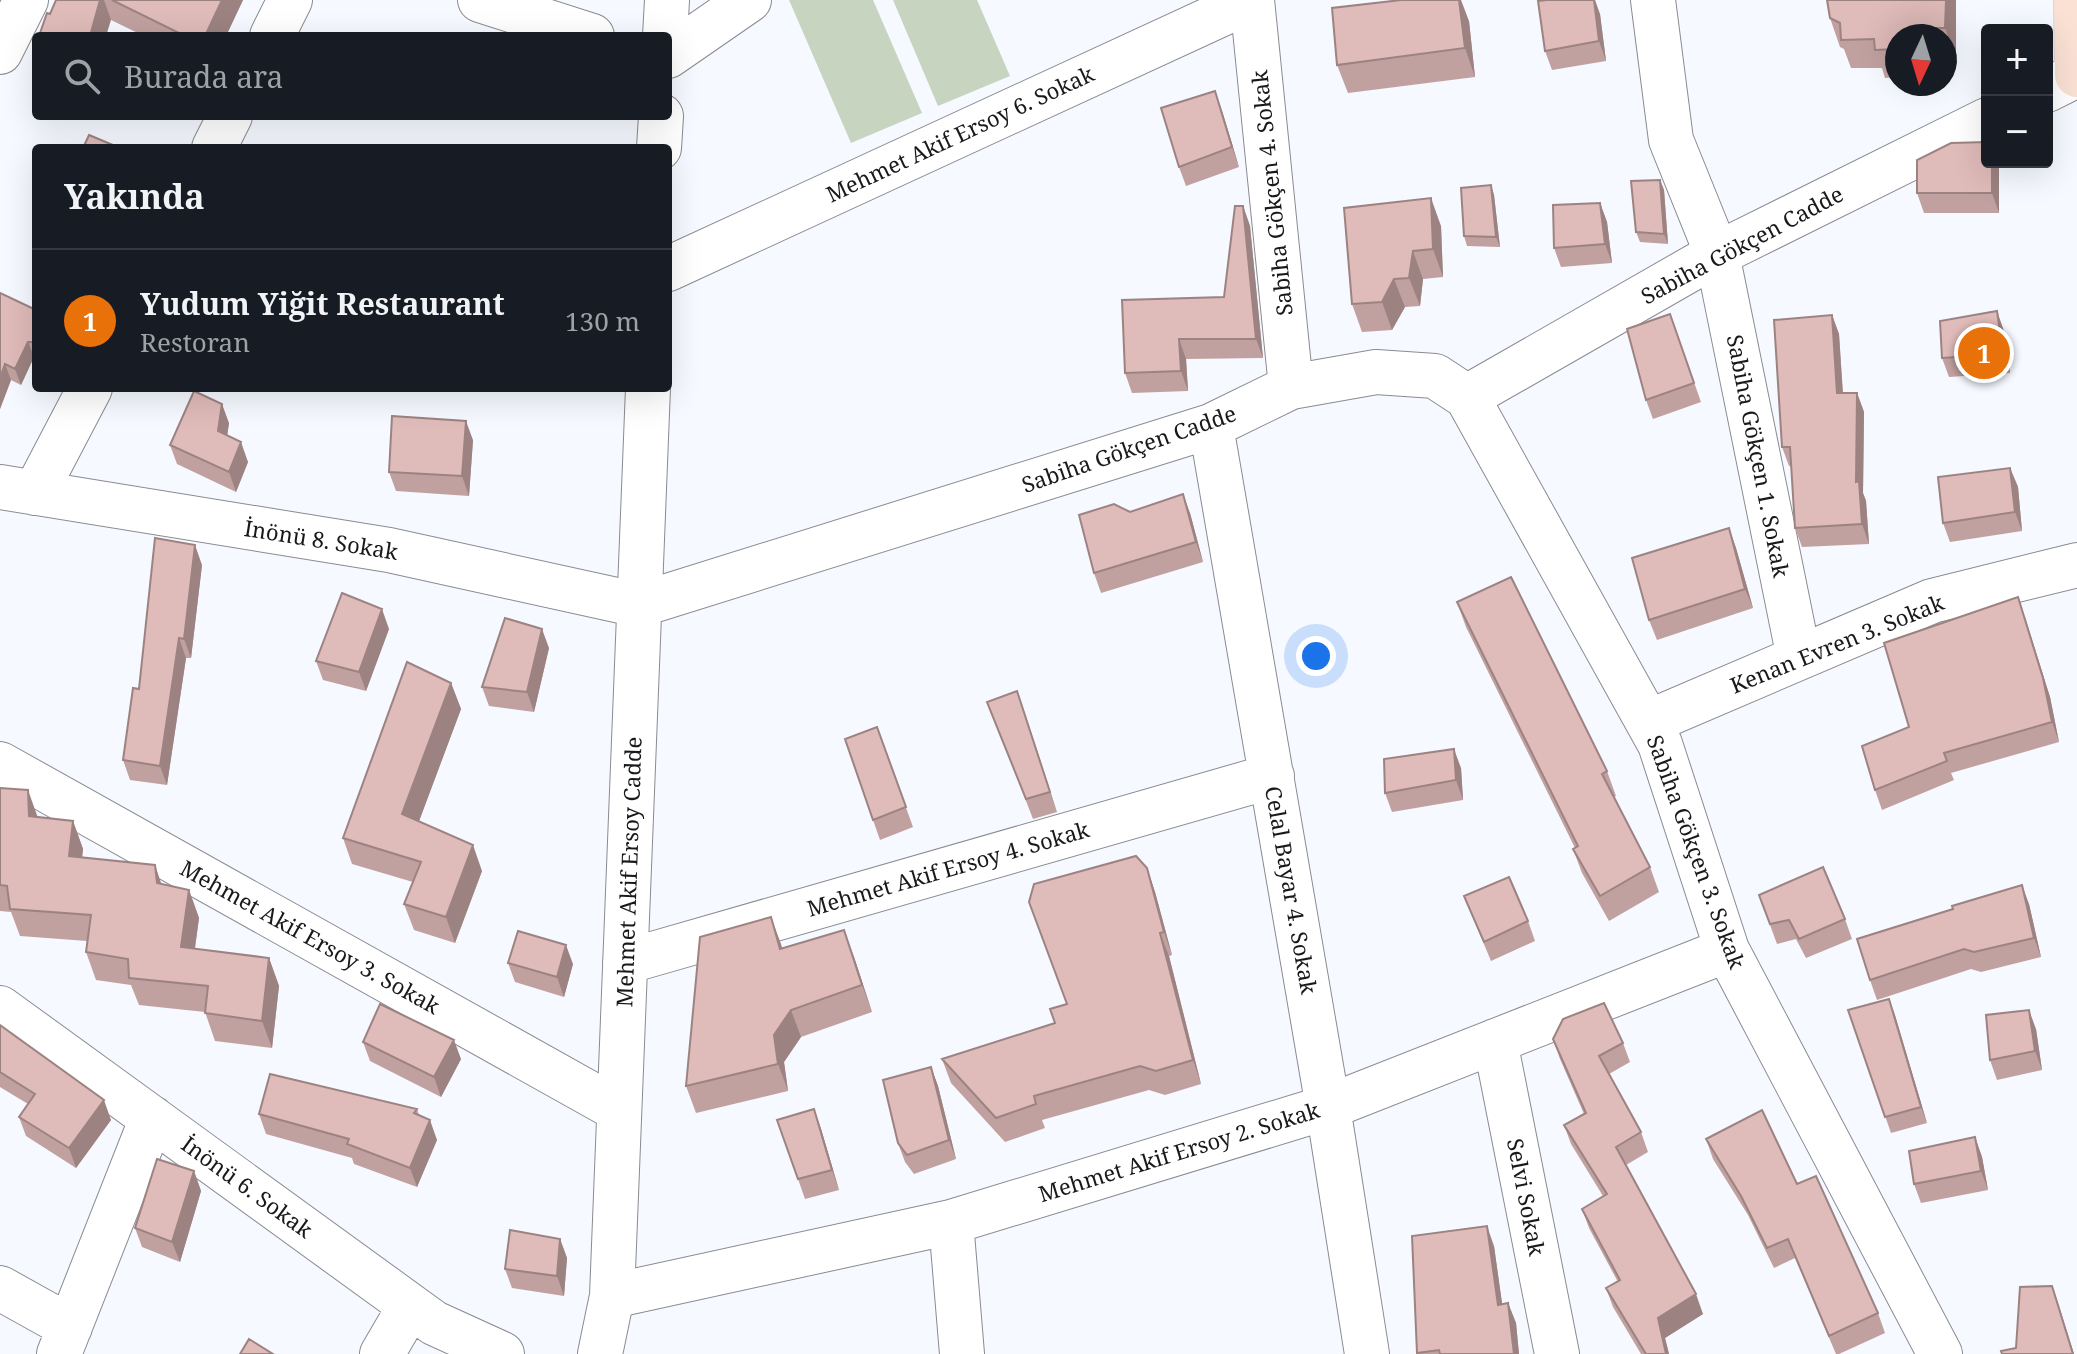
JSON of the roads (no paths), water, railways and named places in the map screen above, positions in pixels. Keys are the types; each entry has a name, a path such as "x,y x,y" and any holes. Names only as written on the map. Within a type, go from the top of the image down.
{"main road":[{"path":"2076,0 2077,75"}],"street":[{"path":"0,52 26,0"},
{"path":"274,32 290,0"},
{"path":"480,0 580,32"},
{"path":"665,32 667,0"},
{"path":"672,53 749,0"},
{"name":"Mehmet Akif Ersoy 6. Sokak","path":"672,267 1252,0"},
{"name":"Sabiha Gökçen 4. Sokak","path":"1252,0 1291,387"},
{"name":"Sabiha Gökçen 1. Sokak","path":"1653,0 1671,140 1717,254 1799,658"},
{"path":"2053,87 2077,75"},
{"path":"216,144 228,120"},
{"path":"659,144 661,120"},
{"name":"Sabiha Gökçen Cadde","path":"639,605 1211,426 1291,387 1376,372 1435,376 1467,397 1717,254 1981,123"},
{"path":"18,490 87,392"},
{"name":"Mehmet Akif Ersoy Cadde","path":"600,1354 612,1296 648,392"},
{"name":"Sabiha Gökçen 3. Sokak","path":"1467,397 1660,744 1727,950 1940,1354"},
{"name":"Celal Bayar 4. Sokak","path":"1211,426 1328,1107 1367,1354"},
{"name":"İnönü 8. Sokak","path":"18,490 389,550 639,605"},
{"name":"Kenan Evren 3. Sokak","path":"1649,722 1932,601 2077,565"},
{"name":"Mehmet Akif Ersoy 3. Sokak","path":"0,764 619,1110"},
{"name":"Mehmet Akif Ersoy 4. Sokak","path":"625,962 1272,776"},
{"name":"Mehmet Akif Ersoy 2. Sokak","path":"612,1296 951,1222 1328,1107 1727,950"},
{"name":"İnönü 6. Sokak","path":"0,1008 434,1323 502,1354"},
{"name":"Selvi Sokak","path":"1495,1041 1557,1354"},
{"path":"0,1288 64,1340 152,1118"},
{"path":"951,1222 962,1354"},
{"path":"382,1354 410,1306"}],"place":[{"name":"Yudum Yiğit Restaurant","path":"1984,353"}]}
